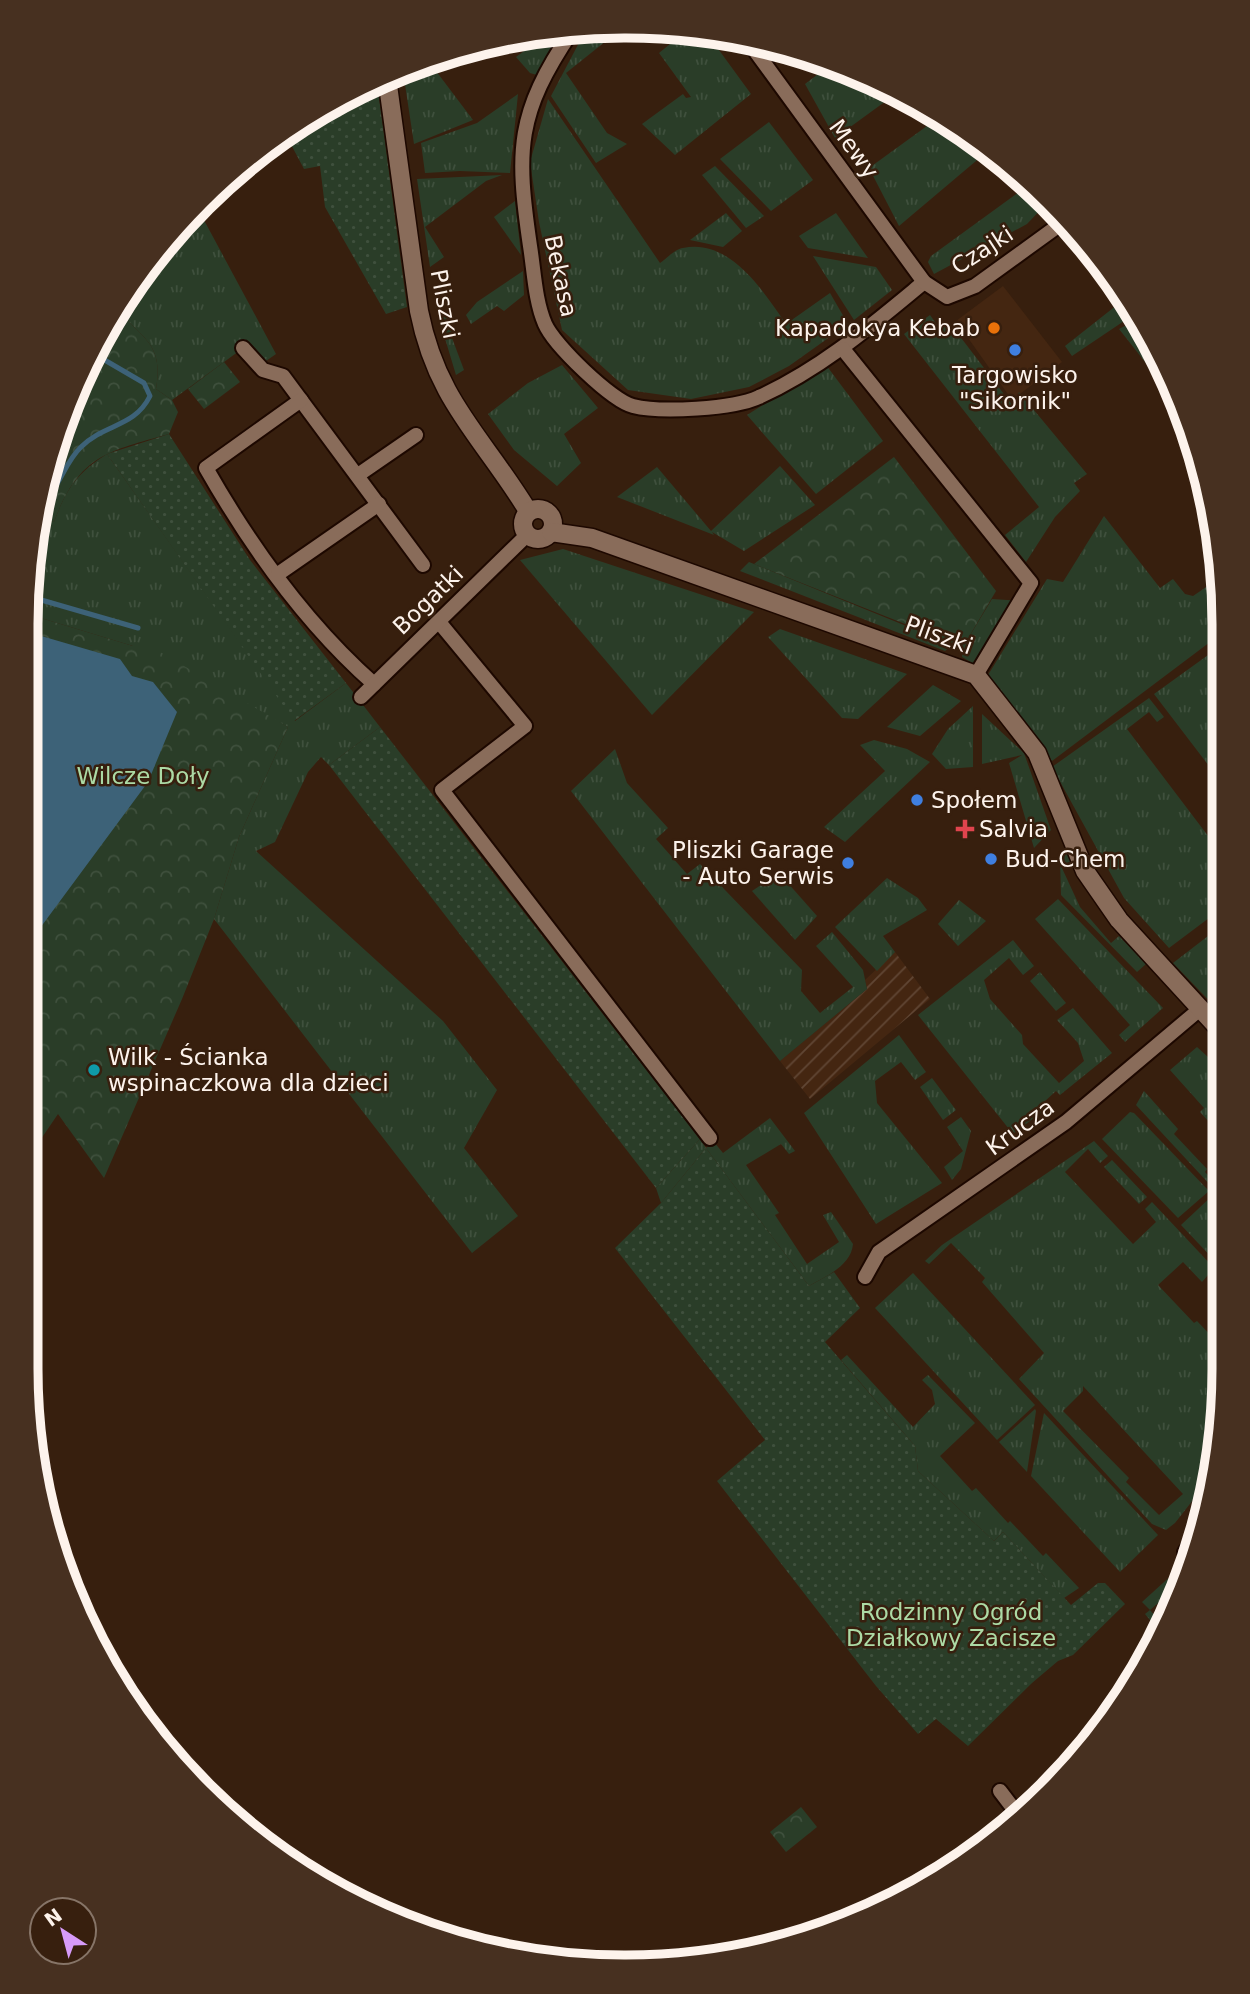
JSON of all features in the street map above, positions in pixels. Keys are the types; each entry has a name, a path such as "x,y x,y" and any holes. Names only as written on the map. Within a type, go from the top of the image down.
{"street":[{"name":"Bekasa","path":"566,42 526,117 520,148 520,173 539,301 545,324 561,349 631,406 687,410 757,399 843,349 924,282"},
{"name":"Mewy","path":"757,54 924,282"},
{"name":"Pliszki","path":"388,89 419,311 427,347 455,408 528,511 538,508 548,512 553,522 551,532"},
{"name":"Czajki","path":"924,282 947,297 975,286 1056,227"},
{"path":"243,348 264,370 283,376 423,565"},
{"path":"843,349 1031,583 976,675"},
{"path":"301,400 206,468 234,516 320,634 374,684"},
{"path":"358,475 416,435"},
{"path":"278,574 379,504"},
{"path":"527,535 522,523 528,511"},
{"name":"Pliszki","path":"527,535 540,539 551,532 592,538 976,675 1037,753 1092,881 1126,929 1212,1022"},
{"name":"Bogatki","path":"360,697 527,535"},
{"path":"439,622 525,726 442,790 710,1138"},
{"name":"Krucza","path":"865,1277 879,1252 1055,1131 1200,1009"},
{"path":"1000,1791 1013,1809"}],"shaded area":[{"name":"Targowisko \"Sikornik\"","path":"1003,286 1062,362 1012,400 956,321"},
{"path":"895,952 930,999 810,1099 780,1061 867,989 865,980"}],"green space":[{"path":"609,39 566,73 607,133 627,144 596,163 551,96 580,41"},
{"path":"674,41 716,46 751,94 675,155 642,124 683,94 686,98 691,97 659,53"},
{"path":"555,43 537,75 530,73 516,57 529,47"},
{"path":"435,70 473,120 414,144 405,82"},
{"path":"820,72 887,100 835,138 805,84"},
{"path":"378,93 407,307 386,314 325,207 320,166 304,169 290,143 332,117"},
{"path":"518,94 510,173 425,173 421,143 477,123"},
{"path":"548,99 660,263 683,248 700,247 716,251 744,270 786,324 830,293 848,324 789,366 749,387 691,399 628,390 562,330 539,222 530,162"},
{"path":"769,122 813,180 771,211 720,159"},
{"path":"930,124 979,158 899,226 869,168"},
{"path":"715,166 764,216 746,228 702,175"},
{"path":"502,175 486,181 425,227 444,257 430,267 417,179"},
{"path":"1020,191 1040,210 1027,224 934,274 928,262 931,256"},
{"path":"515,201 521,255 494,217"},
{"path":"726,213 742,231 723,247 690,240"},
{"path":"836,213 868,258 808,248 799,236"},
{"path":"203,218 276,354 266,361 250,343 172,400 156,389 157,363 145,338 125,318 160,268"},
{"path":"813,256 876,267 892,290 854,320"},
{"path":"523,271 524,295 504,311 497,306 471,324 466,315 477,302"},
{"path":"435,305 457,320 450,324 456,334 452,338 464,370 456,375"},
{"path":"1117,305 1126,320 1072,356 1065,346"},
{"path":"930,315 940,329 949,322 1013,406 1019,392 1087,474 1074,483 1080,491 1055,517 1026,562 1005,535 1039,507 904,334"},
{"path":"125,318 151,346 157,363 156,389 172,400 178,412 169,434 111,452 84,470 63,500 54,522 48,521 50,511 70,436 99,366"},
{"path":"1128,324 1155,374 1119,329"},
{"path":"224,362 240,382 204,409 188,389"},
{"path":"562,365 598,408 564,434 581,463 557,486 514,450 488,414 528,383"},
{"path":"826,365 883,441 816,494 747,415"},
{"path":"169,434 250,560 346,683 294,721 107,454"},
{"path":"107,454 295,721 346,683 380,727 329,765 321,757 308,772 275,842 256,851 443,1021 497,1090 464,1148 518,1216 472,1253 214,919 239,837 288,727 133,646 38,617 48,521 54,522 63,500 87,468"},
{"path":"894,457 996,591 963,647 754,564"},
{"path":"780,466 815,505 744,551 712,532 714,535 617,497 657,467 711,531"},
{"path":"1104,516 1160,588 1173,579 1185,594 1193,596 1210,585 1212,641 1052,761 988,675 1047,579 1063,582"},
{"path":"563,549 754,612 652,715 520,560"},
{"path":"749,562 953,645 945,651 740,571"},
{"path":"992,599 1021,601 981,668 962,657 963,647"},
{"name":"Wilcze Doły","path":"38,617 133,646 135,642 150,646 288,727 239,837 214,919 182,999 104,1178 58,1114 38,1143"},
{"path":"780,629 907,674 858,719 842,718 768,637"},
{"path":"1212,652 1212,770 1154,694"},
{"path":"933,685 961,701 920,736 887,727"},
{"path":"1149,698 1164,717 1157,722 1149,712 1127,729 1212,841 1212,916 1169,948 1124,898 1052,767"},
{"path":"973,706 973,767 946,769 932,754 948,729"},
{"path":"982,714 1024,753 1051,830 1034,848 1009,763 1022,755 982,764"},
{"path":"380,727 700,1139 656,1188 329,765"},
{"path":"874,740 907,749 930,762 845,842 824,827 885,771 860,745"},
{"path":"615,749 627,783 668,828 656,839 687,874 700,864 802,970 801,991 820,1013 853,987 816,946 832,932 863,970 867,989 780,1061 571,791"},
{"path":"1067,852 1071,861 1061,866 1080,907 1111,943 1119,936 1146,964 1137,972 1061,895 1060,858"},
{"path":"779,873 817,916 795,940 752,891"},
{"path":"887,878 918,898 927,910 883,936 895,952 877,971 835,927"},
{"path":"1058,899 1163,1008 1125,1042 1119,1035 1130,1025 1035,919"},
{"path":"959,900 986,921 958,946 938,924"},
{"path":"1212,933 1212,1004 1173,963"},
{"path":"1013,940 1034,966 1023,975 1009,958 984,980 990,999 1022,1035 1023,1044 1059,1083 1084,1061 1078,1043 1057,1020 1073,1008 1112,1053 1060,1095 1056,1091 1044,1102 1048,1107 1013,1134 918,1015"},
{"path":"1040,972 1066,1003 1056,1011 1030,981"},
{"path":"899,1035 926,1072 915,1080 901,1062 875,1081 877,1103 942,1183 876,1224 804,1113"},
{"path":"1197,1047 1212,1061 1212,1125 1200,1112 1204,1108 1170,1070"},
{"path":"932,1078 956,1110 943,1120 920,1087"},
{"path":"1144,1091 1178,1129 1174,1134 1207,1169 1205,1172 1212,1180 1212,1187 1136,1105"},
{"path":"1130,1112 1134,1113 1209,1191 1178,1218 1102,1139"},
{"path":"961,1117 971,1131 961,1169 952,1180 944,1167 963,1151 947,1127"},
{"path":"770,1118 795,1151 789,1154 781,1144 746,1165 779,1213 775,1215 807,1264 839,1242 823,1215 831,1212 853,1244 848,1258 837,1270 809,1286 706,1148 714,1142 723,1153"},
{"path":"700,1139 706,1148 661,1203 656,1188"},
{"path":"1094,1141 1108,1156 1100,1163 1088,1149 1065,1172 1133,1244 1156,1222 1145,1209 1152,1202 1212,1266 1212,1270 1202,1282 1183,1262 1158,1285 1194,1323 1197,1321 1212,1337 1210,1407 1200,1483 1198,1494 1175,1523 1166,1530 1152,1524 1019,1379 1044,1353 982,1282 985,1278 951,1243 929,1264 925,1261 942,1245","holes":["1083,1386 1183,1494 1159,1515 1126,1482 1129,1478 1063,1411 1083,1391"]},
{"name":"Rodzinny Ogród Działkowy Zacisze","path":"706,1148 809,1286 834,1272 860,1308 825,1342 915,1446 918,1471 994,1541 1003,1532 1071,1605 1098,1583 1105,1583 1125,1604 1073,1655 1058,1661 1032,1683 968,1746 936,1719 918,1734 876,1686 717,1481 765,1440 615,1248 661,1203"},
{"path":"1112,1160 1147,1197 1139,1204 1104,1167"},
{"path":"1212,1196 1212,1258 1181,1225"},
{"path":"913,1273 1035,1405 997,1440 875,1308"},
{"path":"847,1355 913,1427 935,1404 932,1390 922,1380 928,1375 975,1423 940,1456 972,1491 976,1488 1008,1523 1010,1521 1043,1556 1046,1553 1079,1588 1064,1598 1003,1532 994,1541 918,1471 915,1446 841,1360"},
{"path":"1035,1409 1036,1411 1027,1472 999,1442"},
{"path":"1044,1413 1158,1535 1120,1572 1031,1476"},
{"path":"1175,1573 1167,1593 1150,1610 1142,1602"},
{"path":"1150,1610 1156,1617 1153,1624 1145,1614"},
{"path":"801,1807 817,1827 786,1852 770,1832"}],"water":[{"path":"38,635 120,659 132,676 153,682 177,712 148,782 38,931"}],"waterway":[{"path":"55,487 81,447 90,439 136,414 150,396 144,383 103,359"},
{"path":"39,599 138,628"}],"place":[{"name":"Kapadokya Kebab","path":"994,328"},
{"name":"Targowisko \"Sikornik\"","path":"1015,350"},
{"name":"Społem","path":"917,800"},
{"name":"Salvia","path":"965,829"},
{"name":"Bud-Chem","path":"991,859"},
{"name":"Pliszki Garage - Auto Serwis","path":"848,863"},
{"name":"Wilk - Ścianka wspinaczkowa dla dzieci","path":"94,1070"}]}
